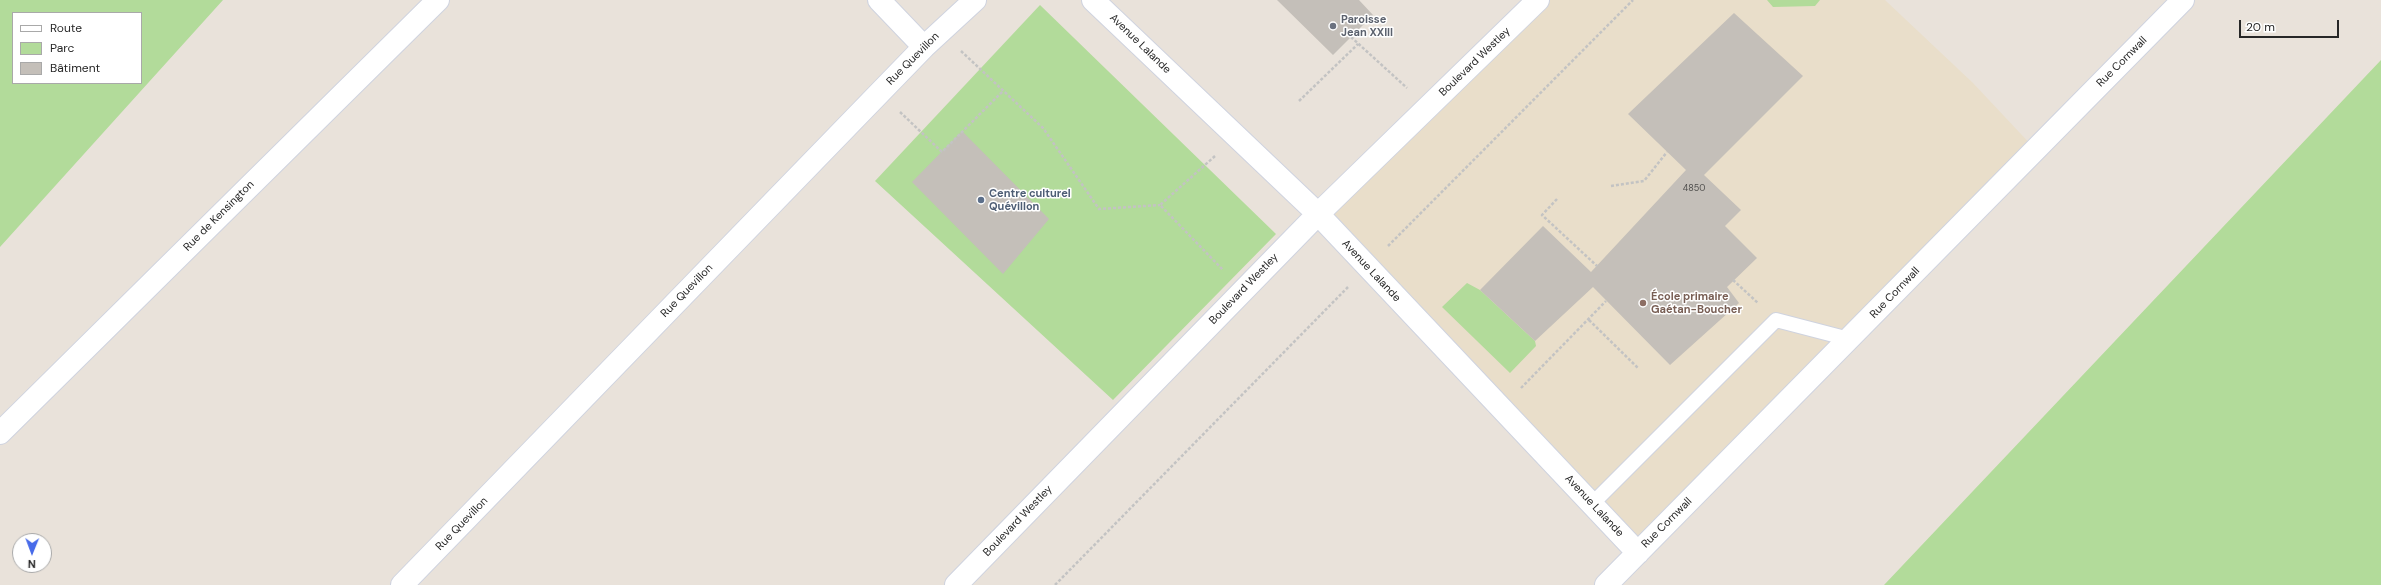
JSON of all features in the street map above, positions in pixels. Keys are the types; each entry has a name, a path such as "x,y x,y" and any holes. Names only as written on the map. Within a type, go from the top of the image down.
{"street":[{"name":"Rue de Kensington","path":"0,433 438,0"},
{"path":"878,0 924,46"},
{"name":"Rue Quevillon","path":"402,585 924,46 975,0"},
{"name":"Avenue Lalande","path":"1094,0 1318,214 1638,553"},
{"name":"Boulevard Westley","path":"956,585 1318,214 1538,0"},
{"name":"Rue Cornwall","path":"1606,585 2183,0"}],"lane":[{"path":"1592,504 1776,320 1849,339"}],"path":[{"path":"1055,585 1633,0"},
{"path":"940,32 1043,128 1099,209 1160,205 1236,136"},
{"path":"1351,37 1428,108"},
{"path":"1299,101 1358,44"},
{"path":"880,92 942,152 1003,91"},
{"path":"1610,186 1644,181 1667,152"},
{"path":"1557,199 1542,215 1597,266"},
{"path":"1160,205 1244,290"},
{"path":"1733,280 1776,320"},
{"path":"1501,409 1606,301"},
{"path":"1589,320 1638,368"}],"shaded area":[{"name":"École primaire Gaétan-Boucher","path":"1538,0 1885,0 1973,83 2035,149 1638,553 1318,214"}],"green space":[{"path":"0,0 223,0 0,247"},
{"path":"1767,0 1820,0 1815,6 1773,7"},
{"path":"1040,5 1276,234 1113,400 875,181"},
{"path":"2381,60 2381,585 1884,585"},
{"path":"1467,283 1480,290 1535,341 1536,346 1510,373 1442,307"}],"building":[{"name":"Paroisse Jean XXIII","path":"1277,0 1359,0 1373,15 1333,55"},
{"path":"1734,13 1803,76 1704,175 1741,210 1725,226 1757,258 1727,287 1739,303 1670,365 1593,287 1535,341 1480,290 1543,226 1591,272 1686,170 1628,114"},
{"name":"Centre culturel Quévillon","path":"962,131 1049,219 1003,274 912,182"}],"place":[{"name":"Paroisse Jean XXIII","path":"1333,26"},
{"name":"Centre culturel Quévillon","path":"981,200"},
{"name":"École primaire Gaétan-Boucher","path":"1643,303"}]}
